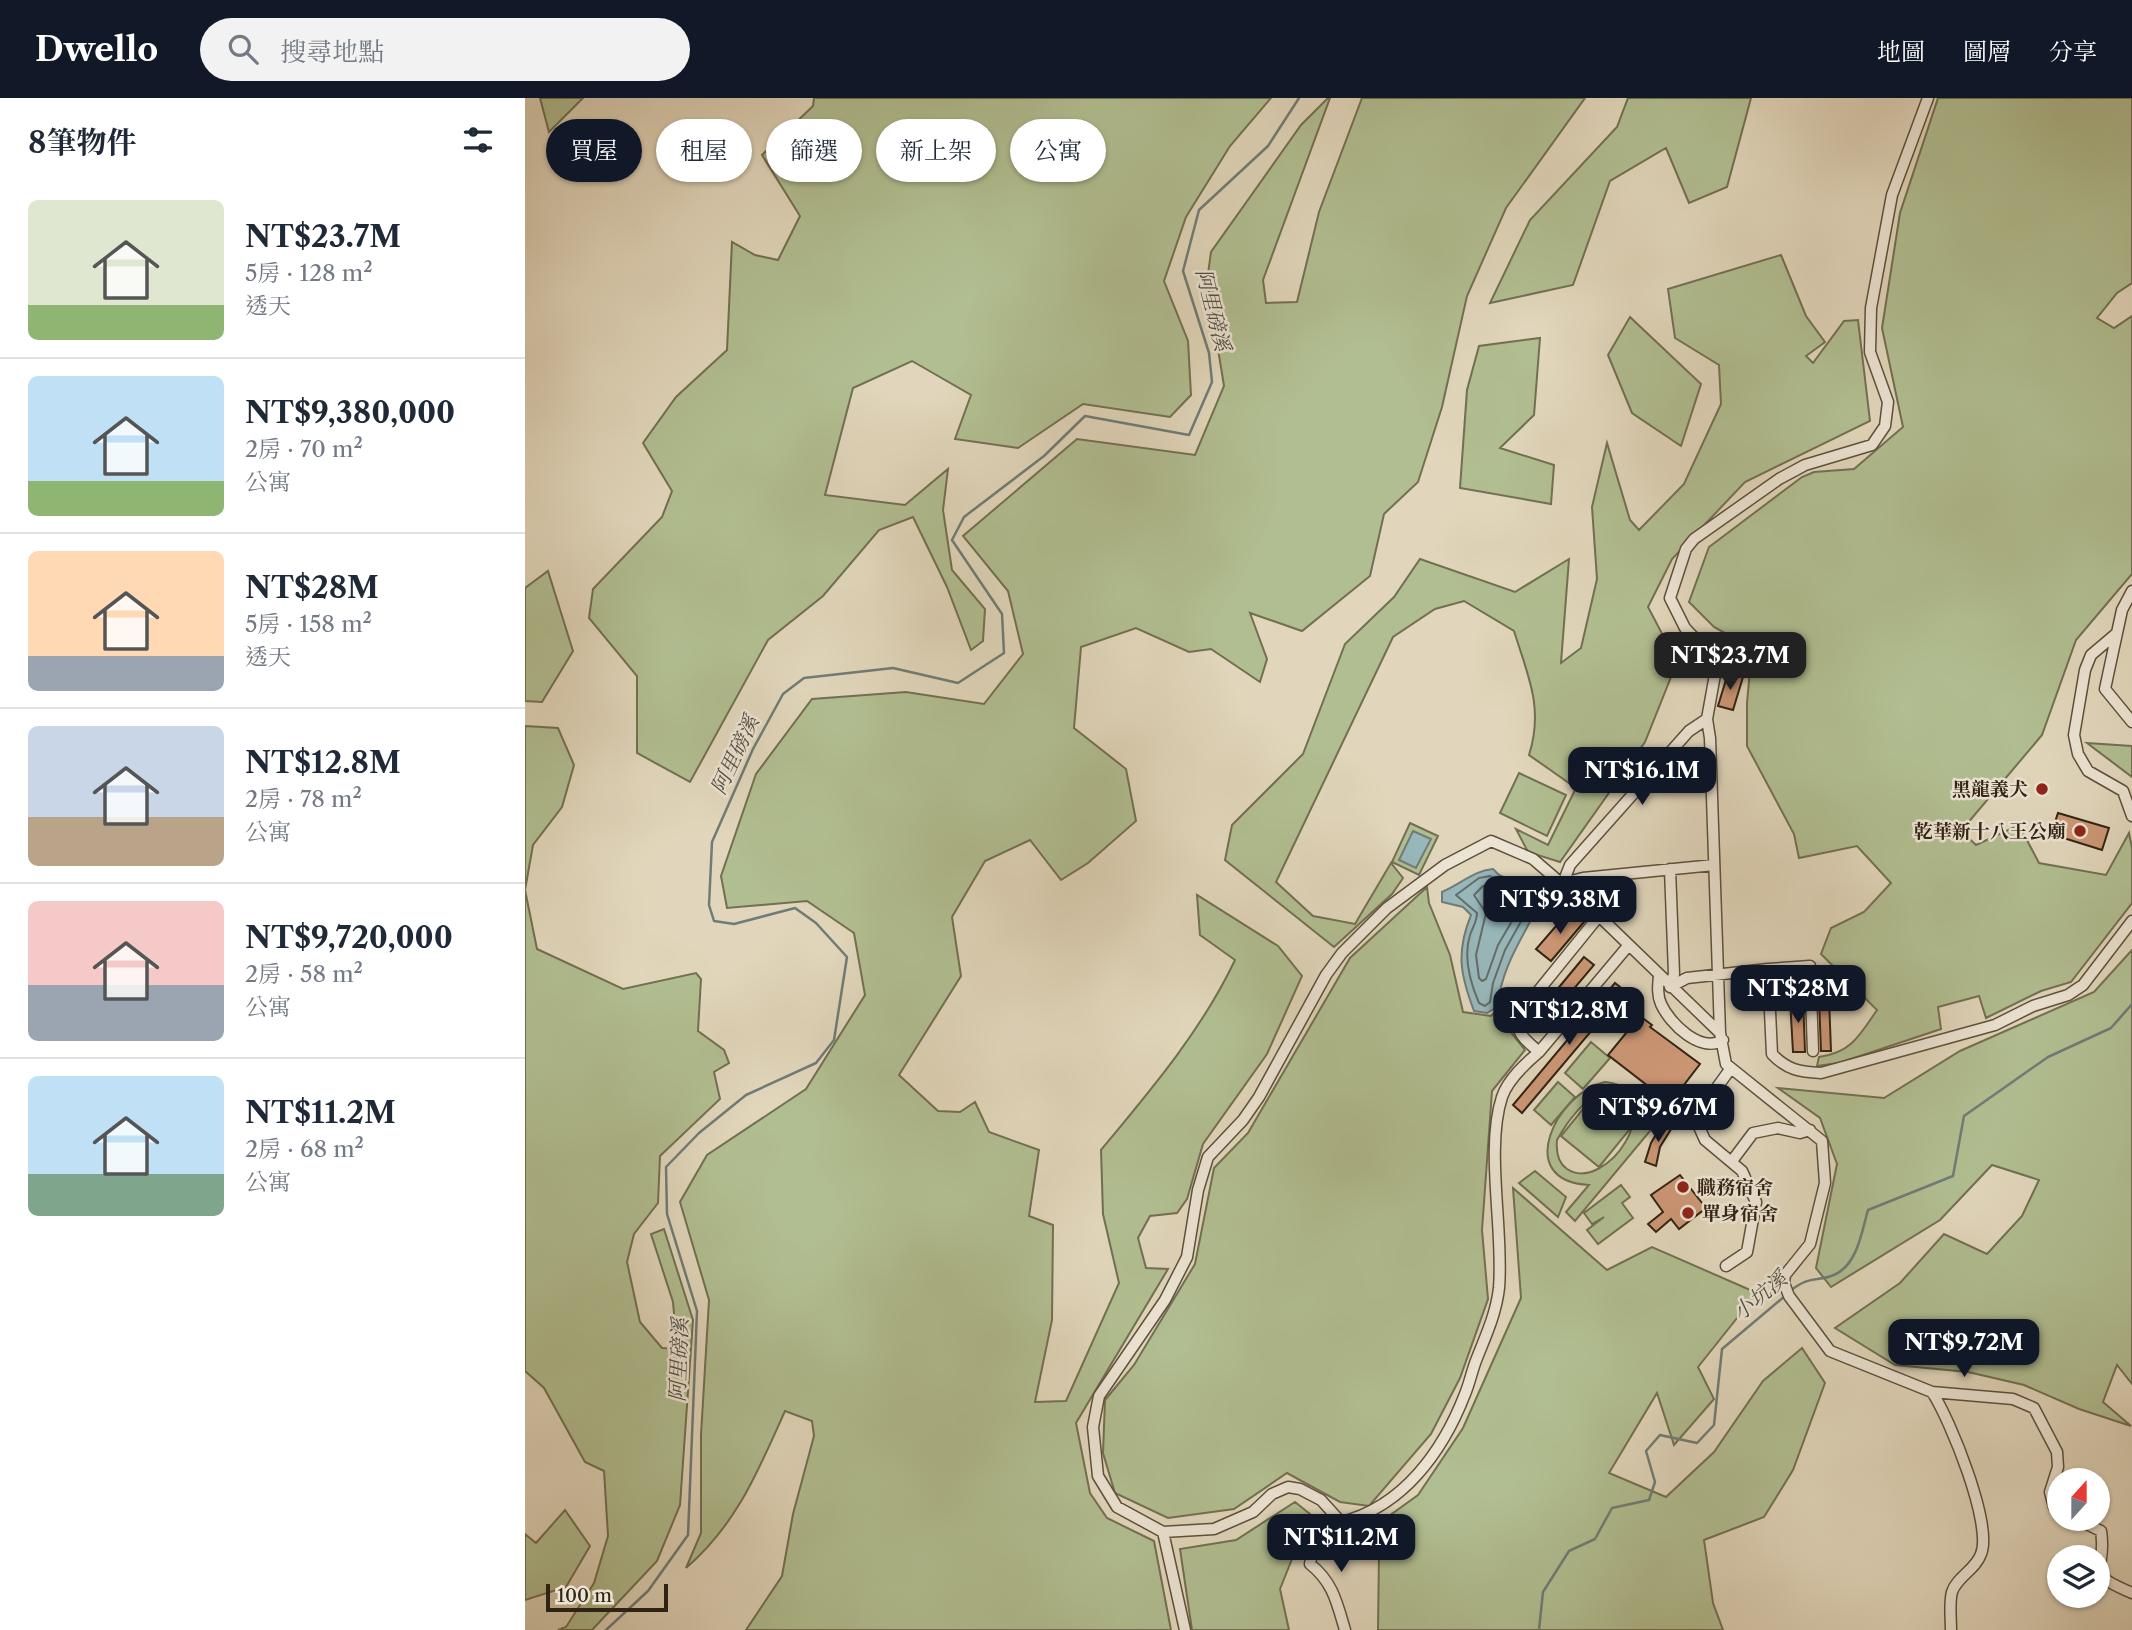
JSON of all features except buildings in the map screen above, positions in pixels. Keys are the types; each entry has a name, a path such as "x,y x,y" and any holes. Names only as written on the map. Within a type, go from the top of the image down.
{"street":[{"path":"1928,98 1892,195 1871,308 1870,352 1888,402 1885,426 1872,445 1805,465 1779,479 1694,539 1686,549 1677,570 1670,598 1685,628 1704,648 1716,669 1707,719 1710,738 1722,1037 1726,1064 1822,1141 1825,1183 1810,1244 1785,1275 1788,1292 1830,1351 1932,1392 2013,1399 2034,1408 2057,1452 2058,1468"},
{"path":"2132,591 2122,610 2105,689 2132,722"},
{"path":"2117,633 2091,654 2085,670 2074,735 2078,754 2088,771 2123,791 2132,816"},
{"path":"1563,883 1570,865 1689,731 1707,719"},
{"path":"1341,1522 1321,1500 1300,1489 1288,1487 1272,1494 1253,1512 1215,1529 1163,1532 1117,1507 1098,1476 1093,1427 1099,1396 1165,1300 1187,1257 1198,1190 1208,1157 1243,1120 1259,1097 1326,975 1342,953 1387,908 1445,865 1491,841 1533,859 1563,883 1722,1037"},
{"path":"1563,883 1583,878 1714,865"},
{"path":"1670,869 1674,974 1670,986"},
{"path":"1539,1052 1521,1036 1516,1026 1518,1016 1599,916"},
{"path":"1768,969 1772,1054 1783,1066 1799,1072 1821,1073 1996,1024 2033,1006 2068,995 2083,985 2132,921"},
{"path":"1345,1630 1338,1604 1325,1576 1310,1564 1312,1553 1341,1522 1363,1517 1399,1494 1426,1467 1465,1396 1492,1324 1499,1289 1497,1129 1502,1095 1523,1065 1539,1052 1628,946"},
{"path":"1670,986 1687,978 1810,966 1813,1051"},
{"path":"1659,976 1658,993 1662,1007 1677,1025 1698,1043 1711,1045 1722,1037"},
{"path":"1726,1266 1747,1252 1756,1202 1742,1171 1705,1140 1695,1118 1731,1068"},
{"path":"1732,1161 1753,1133 1778,1128 1800,1133 1810,1130"},
{"path":"1932,1392 1943,1409 1961,1452 1983,1537 1981,1555 1952,1591 1951,1630"},
{"path":"2101,1531 2103,1545 2099,1571 2104,1581 2132,1593"},
{"path":"1163,1532 1185,1630"}],"green space":[{"path":"540,98 583,98 562,119 546,121"},
{"path":"814,98 1271,98 1230,146 1186,217 1164,281 1188,341 1191,395 1170,417 1083,404 1018,448 955,439 971,395 912,361 853,388 825,495 905,505 948,469 943,510 952,570 985,609 983,641 971,650 947,587 913,517 879,530 823,596 768,640 690,782 637,753 637,676 589,618 593,589 662,517 672,491 643,443 676,397 727,350 732,242 755,255 778,260 800,216 779,182 862,182 862,119 799,119 813,106"},
{"path":"1328,98 1263,280 1266,303 1297,302 1319,212 1362,98 1585,98 1506,208 1467,296 1442,407 1418,482 1384,514 1370,576 1302,631 1250,613 1267,659 1260,682 1211,649 1189,652 1136,628 1081,647 1074,728 1126,769 1136,821 1088,863 1061,880 1030,840 985,861 952,917 961,976 899,1075 938,1111 960,1112 975,1102 989,1132 1039,1150 1029,1216 1053,1225 1052,1320 1035,1402 1066,1401 1119,1283 1103,1214 1101,1150 1191,1035 1235,960 1200,935 1197,895 1278,946 1302,976 1267,1054 1203,1144 1187,1199 1177,1213 1150,1216 1138,1238 1146,1268 1168,1269 1076,1423 1090,1493 1107,1518 1154,1541 1171,1630 746,1630 782,1576 793,1514 814,1436 812,1421 785,1411 745,1496 719,1533 686,1568 701,1533 701,1435 709,1300 680,1202 707,1155 806,1089 865,995 854,933 807,901 727,908 721,876 756,774 812,699 906,692 984,704 1023,654 1008,591 963,536 1077,439 1195,455 1224,386 1207,281 1211,252 1301,125"},
{"path":"1628,98 1751,98 1727,187 1689,203 1666,148 1610,181 1573,285 1490,303 1530,220 1617,127"},
{"path":"1938,98 2132,98 2132,283 2117,293 2097,318 2114,328 2132,316 2132,574 2076,640 2042,735 1961,831 1976,845 2019,825 2039,863 2106,875 2129,833 2132,848 2132,903 2071,982 2041,991 1986,1018 1979,996 1938,1007 1941,1029 1839,1063 1817,1066 1819,1057 1839,1051 1854,1041 1877,1010 1821,954 1831,928 1864,912 1891,883 1857,846 1799,858 1794,834 1747,746 1747,703 1752,648 1714,627 1689,602 1709,547 1802,477 1814,472 1854,469 1903,427 1882,328 1900,213"},
{"path":"1781,255 1806,316 1825,342 1806,356 1813,363 1844,321 1858,320 1870,421 1745,482 1672,559 1648,607 1677,662 1645,742 1560,862 1528,852 1516,829 1548,845 1576,788 1529,755 1535,707 1514,631 1464,601 1435,609 1393,637 1276,882 1313,916 1355,924 1391,863 1403,878 1392,894 1334,947 1225,860 1232,825 1303,754 1345,644 1394,597 1420,559 1515,592 1569,559 1561,663 1581,648 1597,579 1592,507 1607,443 1630,520 1639,530 1684,484 1721,404 1719,365 1675,338 1668,289"},
{"path":"1630,317 1701,384 1681,446 1632,413 1608,355"},
{"path":"1540,338 1534,415 1500,448 1554,465 1551,504 1460,488 1467,390 1479,346"},
{"path":"548,571 573,651 542,702 525,701 525,588"},
{"path":"525,726 558,728 574,765 562,807 533,845 525,890"},
{"path":"2087,743 2132,746 2132,777"},
{"path":"1519,773 1566,795 1547,836 1500,813"},
{"path":"1410,823 1438,836 1419,875 1392,862"},
{"path":"1427,887 1429,903 1450,955 1463,1012 1491,1016 1515,992 1509,1030 1525,1050 1492,1091 1482,1230 1488,1299 1460,1378 1431,1434 1369,1506 1340,1502 1287,1473 1234,1509 1168,1518 1115,1493 1103,1453 1105,1400 1134,1365 1195,1264 1214,1168 1248,1133 1350,958"},
{"path":"525,890 537,949 623,989 696,973 701,979 698,1031 724,1050 729,1063 714,1072 720,1099 660,1156 658,1203 634,1234 627,1262 640,1322 662,1348 677,1349 673,1302 651,1234 664,1229 693,1320 680,1505 657,1561 592,1630 558,1630 566,1627 594,1583 608,1536 604,1471 585,1462 544,1388 525,1371"},
{"path":"2132,950 2132,1384 2117,1365 2103,1402 2131,1426 2079,1409 2024,1385 1968,1372 1895,1365 1835,1328 1900,1283 1944,1234 1987,1254 2022,1216 2039,1180 1992,1165 1940,1220 1831,1287 1816,1268 1837,1164 1820,1118 1778,1088 1884,1098 1960,1051 2094,992"},
{"path":"1591,1042 1610,1058 1583,1089 1565,1073"},
{"path":"1558,1082 1575,1097 1551,1125 1534,1110"},
{"path":"1605,1082 1620,1085 1635,1096 1644,1115 1659,1098 1670,1107 1575,1221 1566,1212 1589,1185 1566,1180 1552,1169 1548,1153 1550,1136 1559,1118 1571,1102 1587,1089","holes":["1604,1092 1624,1098 1632,1109 1632,1125 1626,1142 1614,1157 1599,1168 1583,1173 1567,1169 1558,1156 1557,1140 1571,1118 1590,1099"]},
{"path":"1592,1098 1630,1129 1599,1167 1561,1136"},
{"path":"1535,1171 1566,1197 1558,1217 1519,1183"},
{"path":"1621,1185 1630,1197 1622,1203 1633,1218 1598,1244 1587,1230 1604,1217 1592,1224 1584,1213"},
{"path":"1513,1188 1607,1270 1652,1247 1757,1293 1698,1367 1714,1399 1674,1445 1657,1393 1609,1473 1666,1497 1714,1452 1763,1381 1802,1348 1825,1383 1793,1470 1764,1517 1704,1540 1713,1603 1723,1630 1378,1630 1379,1552 1350,1544 1418,1495 1463,1428 1521,1298"},
{"path":"1295,1502 1310,1514 1280,1589 1289,1630 1192,1630 1180,1549 1236,1540"},
{"path":"565,1510 590,1546 566,1587 525,1600 525,1534 536,1543"}],"water":[{"path":"1413,831 1431,839 1416,868 1399,860"},
{"path":"1493,869 1499,875 1543,895 1510,961 1497,1007 1487,1013 1474,1011 1463,974 1463,940 1471,915 1463,907 1442,902 1442,892 1473,875"}],"waterway":[{"name":"阿里磅溪","path":"606,1630 648,1591 688,1535 697,1311 667,1214 666,1167 699,1133 746,1095 816,1063 834,1040 847,957 816,923 795,908 734,924 714,921 709,905 712,842 753,749 783,694 804,678 893,668 958,683 1004,653 1002,614 952,540 964,517 1044,456 1085,416 1189,435 1212,382 1209,353 1183,271 1199,210 1268,146 1299,98"},
{"name":"小坑溪","path":"1790,1291 1803,1282 1829,1277 1843,1269 1858,1245 1868,1210 1953,1176 1964,1116 2048,1057 2111,1028 2132,1004"},
{"name":"小坑溪","path":"1539,1630 1543,1592 1569,1551 1595,1539 1612,1508 1649,1500 1655,1482 1646,1451 1660,1435 1697,1443 1714,1425 1722,1349 1785,1296"}],"place":[{"name":"黑龍義犬","path":"2042,789"},
{"name":"乾華新十八王公廟","path":"2080,831"},
{"name":"職務宿舍","path":"1683,1187"},
{"name":"單身宿舍","path":"1688,1213"}]}
